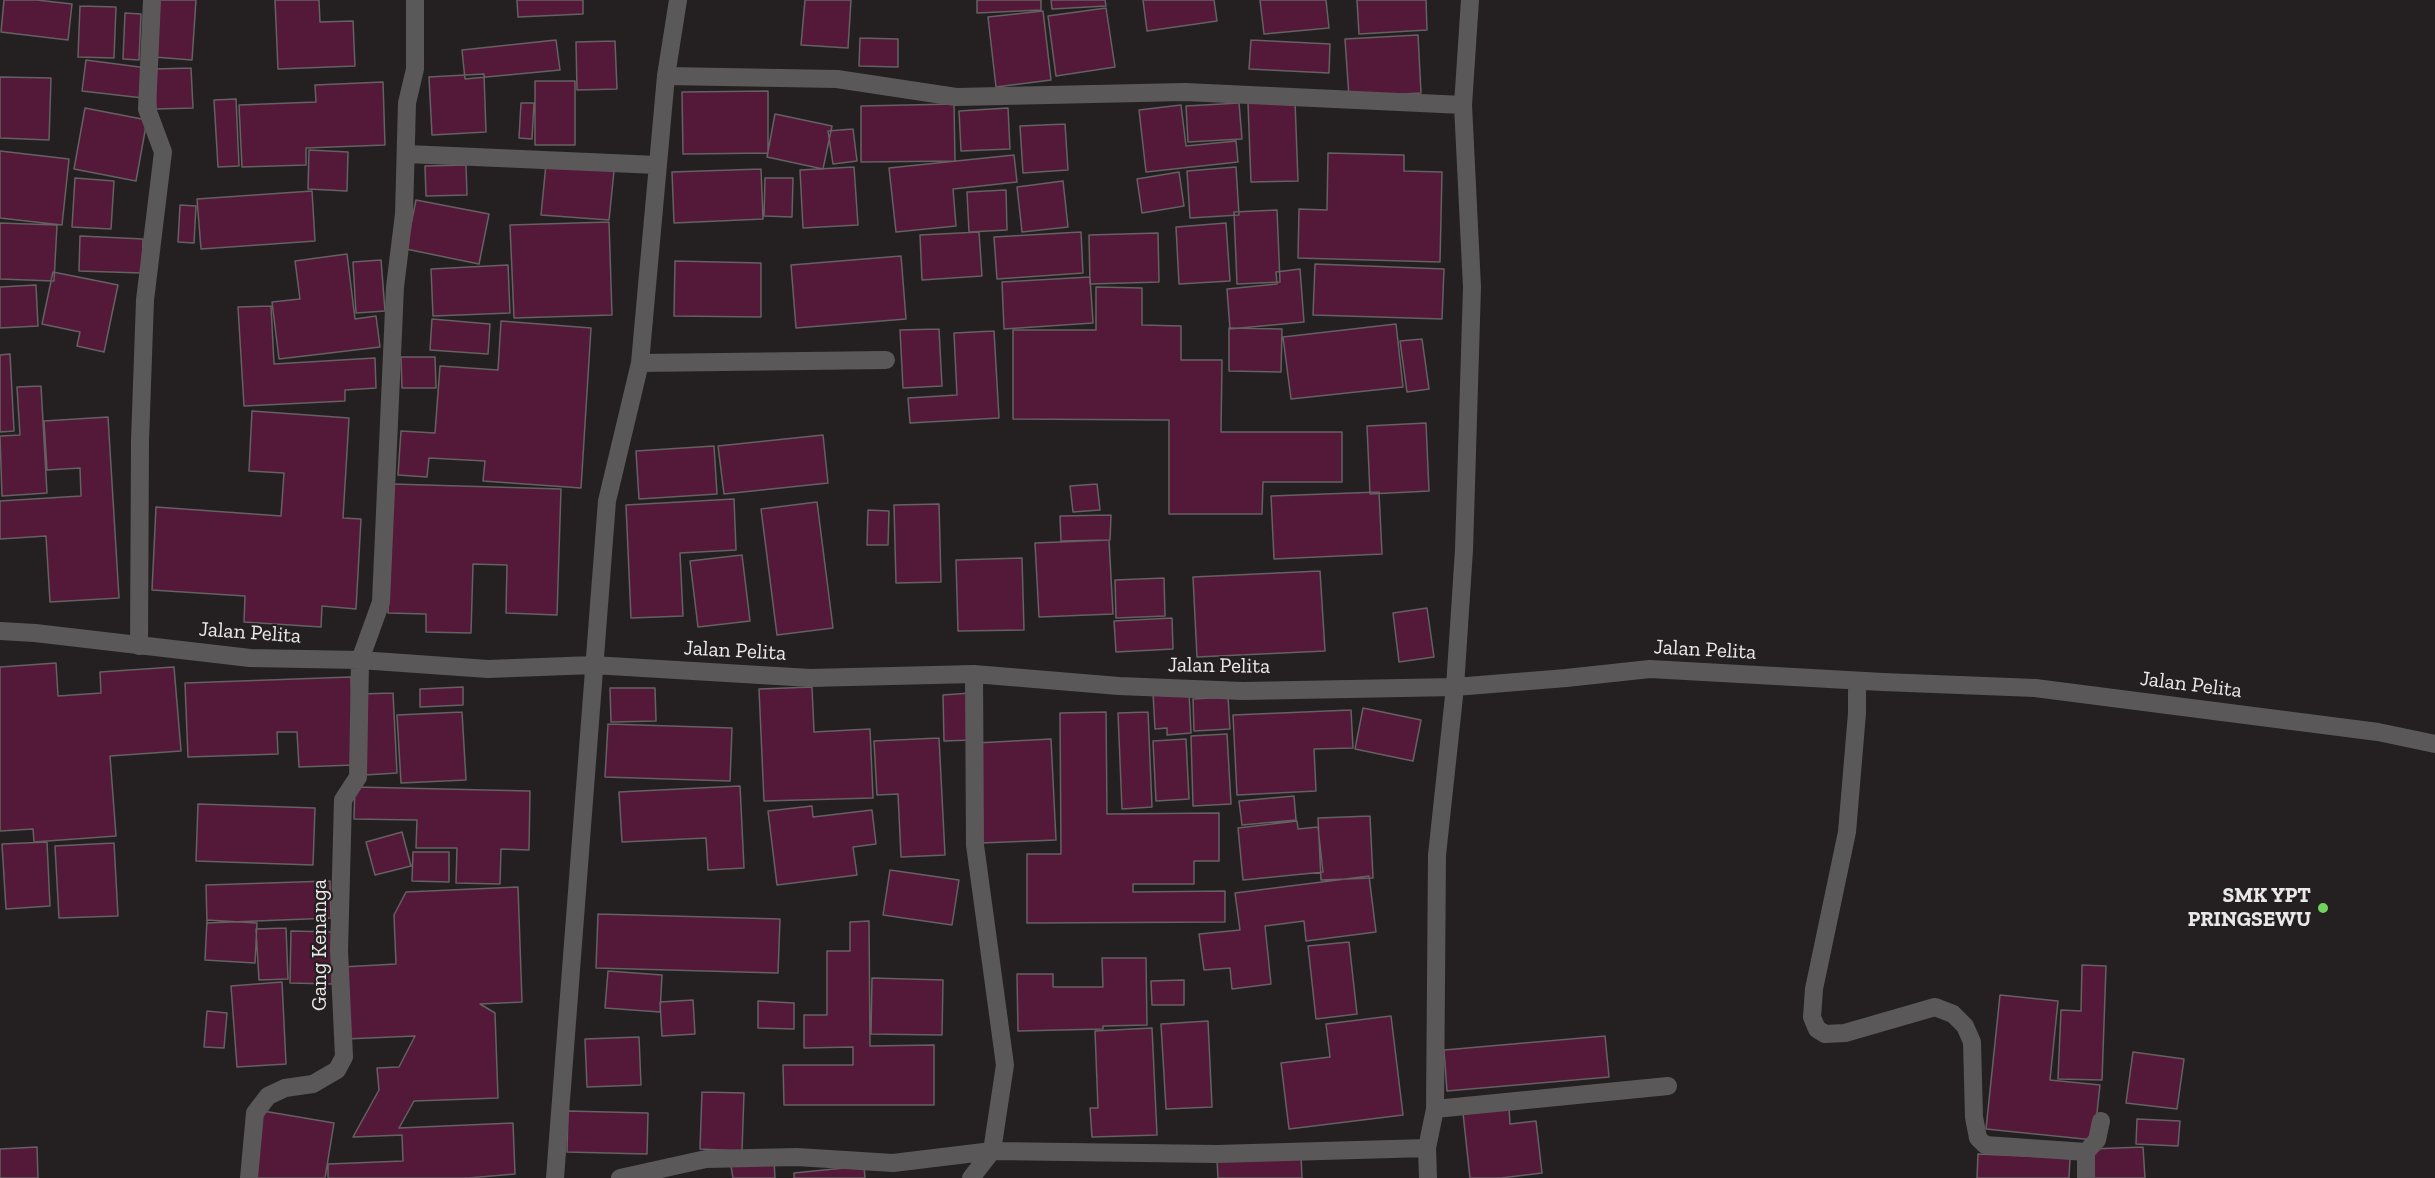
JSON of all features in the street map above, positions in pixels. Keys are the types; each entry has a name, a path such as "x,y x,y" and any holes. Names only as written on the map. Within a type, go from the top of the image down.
{"street":[{"path":"139,646 140,441 146,300 163,152 147,109 152,0"},
{"name":"Gang Kenanga","path":"249,1178 255,1113 268,1096 285,1089 313,1084 338,1070 344,1057 339,950 344,800 357,777 360,660 381,602 395,287 404,214 407,103 415,69 415,0"},
{"path":"555,1178 607,501 640,363 666,76 678,0"},
{"path":"1428,1178 1427,1148 1435,1108 1437,855 1455,687 1464,550 1472,286 1463,105 1470,0"},
{"path":"666,76 837,79 956,97 1185,92 1463,105"},
{"path":"407,154 657,165"},
{"path":"640,363 886,360"},
{"name":"Jalan Pelita","path":"0,631 250,658 360,660 488,669 593,664 810,678 974,674 1119,686 1243,691 1455,687 1650,669 2035,688 2378,732 2435,744"},
{"path":"971,1178 992,1151 1005,1065 975,845 974,674"},
{"path":"1857,681 1857,713 1847,832 1814,989 1812,1017 1817,1029 1826,1034 1845,1033 1935,1007 1953,1014 1965,1026 1972,1042 1974,1117 1978,1138 1984,1145 2086,1152"},
{"path":"1435,1108 1668,1086"},
{"path":"2086,1178 2086,1152 2097,1140 2101,1121"},
{"path":"620,1178 706,1159 797,1157 893,1163 992,1151 1216,1154 1427,1148"}],"building":[{"path":"4,0 37,0 72,4 68,40 1,32"},
{"path":"159,0 196,0 192,60 154,57"},
{"path":"275,0 319,0 320,22 353,21 355,66 278,69"},
{"path":"517,0 583,0 583,14 518,17"},
{"path":"805,0 851,0 848,48 801,45"},
{"path":"977,0 1041,0 1041,10 977,13"},
{"path":"1051,0 1105,0 1106,6 1052,9"},
{"path":"1143,0 1214,0 1217,21 1147,31"},
{"path":"1260,0 1326,0 1329,28 1264,34"},
{"path":"1357,0 1426,0 1427,30 1359,34"},
{"path":"80,6 116,7 114,58 78,57"},
{"path":"1106,8 1115,67 1056,76 1048,16"},
{"path":"1043,11 1051,80 996,87 988,17"},
{"path":"125,13 141,14 139,60 123,59"},
{"path":"1418,35 1421,93 1349,97 1345,39"},
{"path":"860,38 898,39 898,67 859,66"},
{"path":"556,40 560,70 465,79 462,50"},
{"path":"1251,40 1330,44 1329,73 1249,69"},
{"path":"615,41 617,89 577,90 576,42"},
{"path":"86,60 147,68 143,98 82,91"},
{"path":"191,68 193,108 156,109 154,69"},
{"path":"484,74 486,132 432,135 429,77"},
{"path":"0,77 51,78 49,140 0,138"},
{"path":"535,81 575,81 575,145 535,145"},
{"path":"383,82 385,145 306,148 306,165 242,167 239,105 316,102 315,85"},
{"path":"768,91 768,153 683,154 682,92"},
{"path":"236,99 239,166 218,167 214,100"},
{"path":"1295,101 1298,181 1251,182 1248,103"},
{"path":"521,103 534,103 532,139 519,138"},
{"path":"1239,103 1242,139 1188,142 1186,106"},
{"path":"954,104 955,161 861,162 861,106"},
{"path":"1181,105 1186,146 1236,141 1238,162 1146,172 1139,110"},
{"path":"85,108 147,120 136,181 74,169"},
{"path":"1008,108 1010,149 961,151 959,111"},
{"path":"775,114 832,126 823,169 767,157"},
{"path":"1065,124 1068,170 1023,173 1020,126"},
{"path":"853,129 857,161 833,164 828,131"},
{"path":"309,150 348,152 347,191 308,189"},
{"path":"0,151 69,159 62,225 0,218"},
{"path":"1328,153 1404,155 1404,171 1442,172 1440,262 1298,258 1299,209 1327,210"},
{"path":"1014,155 1017,182 953,189 956,226 896,232 889,168"},
{"path":"546,164 614,171 609,220 541,215"},
{"path":"466,165 467,195 426,196 425,166"},
{"path":"854,167 858,225 803,228 800,170"},
{"path":"1236,167 1239,215 1190,218 1187,171"},
{"path":"761,169 763,219 674,223 672,172"},
{"path":"1179,172 1184,206 1142,213 1137,179"},
{"path":"75,178 114,181 111,229 72,227"},
{"path":"765,178 793,178 792,217 764,216"},
{"path":"1063,181 1068,227 1022,232 1017,187"},
{"path":"1006,190 1007,230 969,232 967,192"},
{"path":"312,191 315,241 201,249 197,199"},
{"path":"416,200 489,214 479,264 406,249"},
{"path":"180,205 196,206 194,243 178,242"},
{"path":"1277,210 1280,282 1237,284 1234,212"},
{"path":"609,222 612,315 514,318 510,225"},
{"path":"0,223 57,225 54,281 0,279"},
{"path":"1226,223 1230,281 1179,284 1176,227"},
{"path":"979,232 982,276 922,280 920,235"},
{"path":"1081,232 1083,273 997,279 994,237"},
{"path":"1158,233 1159,282 1090,284 1089,235"},
{"path":"80,236 143,239 142,273 79,271"},
{"path":"347,254 355,319 376,316 380,347 279,359 272,302 300,299 295,261"},
{"path":"901,256 906,319 796,328 791,265"},
{"path":"381,260 385,311 356,313 353,262"},
{"path":"675,261 761,263 761,317 674,316"},
{"path":"1315,264 1444,269 1442,319 1313,315"},
{"path":"508,265 510,313 433,316 431,269"},
{"path":"1300,269 1304,322 1230,329 1227,289 1277,284 1276,272"},
{"path":"53,272 118,285 104,352 77,346 80,332 42,324"},
{"path":"1090,277 1093,323 1004,329 1002,282"},
{"path":"36,285 38,326 0,328 0,287"},
{"path":"1096,287 1142,288 1142,325 1181,326 1181,360 1222,360 1221,432 1342,432 1342,482 1263,482 1262,514 1169,514 1169,420 1013,419 1013,330 1096,330"},
{"path":"271,306 274,364 375,358 376,388 345,390 345,401 244,406 238,307"},
{"path":"432,319 490,324 488,354 430,350"},
{"path":"501,321 591,328 581,488 483,481 485,461 429,458 427,477 398,475 401,431 435,433 440,366 498,370"},
{"path":"1396,324 1403,387 1291,399 1283,337"},
{"path":"1229,328 1282,329 1281,372 1229,371"},
{"path":"939,329 942,386 903,388 900,330"},
{"path":"994,331 999,418 910,423 908,398 957,395 954,333"},
{"path":"1422,339 1429,389 1407,392 1400,341"},
{"path":"10,354 14,431 0,432 0,355"},
{"path":"401,357 435,357 436,388 402,388"},
{"path":"41,386 47,493 2,496 0,436 20,435 17,387"},
{"path":"252,411 349,418 343,518 361,519 356,609 322,606 321,627 244,622 245,596 152,590 156,507 281,516 284,473 249,471"},
{"path":"108,417 119,598 50,602 46,536 0,539 0,501 81,496 80,468 47,470 44,421"},
{"path":"1426,423 1429,491 1370,494 1367,426"},
{"path":"823,435 828,483 724,494 718,446"},
{"path":"714,446 717,494 639,499 636,451"},
{"path":"392,484 561,489 557,615 506,613 507,565 473,564 471,633 426,632 426,614 388,613"},
{"path":"1097,484 1100,510 1073,512 1070,486"},
{"path":"1379,492 1382,554 1274,559 1271,496"},
{"path":"734,499 736,550 680,553 683,616 631,618 626,505"},
{"path":"817,502 833,628 777,635 761,509"},
{"path":"939,504 941,582 896,583 894,505"},
{"path":"868,510 889,511 888,545 867,545"},
{"path":"1111,515 1110,540 1061,541 1060,516"},
{"path":"1109,540 1113,614 1039,617 1035,543"},
{"path":"742,555 750,621 698,627 690,561"},
{"path":"1022,558 1024,630 958,631 956,560"},
{"path":"1320,571 1325,651 1197,657 1193,577"},
{"path":"1164,578 1165,616 1116,618 1115,580"},
{"path":"1427,608 1434,657 1399,662 1393,613"},
{"path":"1172,618 1173,649 1116,652 1114,621"},
{"path":"56,663 58,696 101,693 100,672 174,667 181,751 110,756 116,836 34,842 33,829 0,831 0,667"},
{"path":"351,677 354,765 299,767 297,732 277,732 278,754 188,757 185,683"},
{"path":"463,687 463,705 420,707 420,689"},
{"path":"812,687 814,732 870,729 873,798 764,801 759,689"},
{"path":"610,688 655,688 656,721 611,722"},
{"path":"1189,692 1191,733 1167,735 1167,728 1155,729 1153,693"},
{"path":"393,693 397,773 364,775 360,694"},
{"path":"971,693 972,740 944,741 943,695"},
{"path":"1228,697 1230,729 1194,731 1193,699"},
{"path":"1363,708 1421,720 1413,761 1355,749"},
{"path":"1351,710 1353,748 1314,749 1316,791 1237,795 1233,715"},
{"path":"462,712 466,780 401,783 397,715"},
{"path":"1106,712 1107,814 1219,813 1219,861 1194,861 1194,884 1133,884 1133,892 1225,891 1225,922 1027,923 1027,854 1061,854 1060,713"},
{"path":"1148,712 1152,807 1122,809 1118,713"},
{"path":"608,724 732,728 730,781 605,777"},
{"path":"1227,734 1231,804 1193,806 1191,736"},
{"path":"939,738 945,855 901,857 898,794 877,795 874,741"},
{"path":"1051,739 1056,840 981,843 976,743"},
{"path":"1186,739 1189,799 1156,801 1153,741"},
{"path":"740,786 744,868 708,870 706,838 622,842 619,792"},
{"path":"355,787 530,791 529,850 501,849 500,884 456,883 457,848 416,848 417,820 354,819"},
{"path":"1294,796 1296,820 1242,825 1239,801"},
{"path":"198,804 315,808 313,865 196,861"},
{"path":"812,806 813,817 872,810 876,844 853,847 857,875 777,885 768,811"},
{"path":"1370,816 1373,878 1321,880 1318,818"},
{"path":"1297,821 1298,829 1318,827 1323,872 1243,880 1238,828"},
{"path":"402,832 411,866 375,875 366,842"},
{"path":"47,842 50,906 6,909 2,844"},
{"path":"114,843 118,916 59,918 55,846"},
{"path":"413,852 449,852 449,882 412,881"},
{"path":"890,870 959,880 952,925 883,915"},
{"path":"1369,876 1376,932 1306,941 1304,921 1265,926 1271,984 1232,989 1230,968 1204,970 1199,934 1240,930 1235,893"},
{"path":"330,881 331,918 207,923 206,885"},
{"path":"518,887 522,1002 480,1004 495,1013 498,1098 414,1101 399,1128 513,1123 515,1174 468,1178 328,1178 328,1164 403,1161 402,1135 353,1137 379,1090 377,1068 399,1067 415,1036 345,1039 342,967 396,964 394,915 406,892"},
{"path":"598,914 780,919 778,973 596,968"},
{"path":"207,920 257,923 255,963 205,960"},
{"path":"869,921 870,1046 934,1045 934,1105 784,1105 783,1065 853,1065 853,1047 804,1048 804,1015 827,1015 827,951 850,951 850,922"},
{"path":"286,928 288,979 259,980 256,929"},
{"path":"291,931 333,932 332,984 290,983"},
{"path":"1349,942 1357,1014 1316,1019 1308,946"},
{"path":"1102,958 1146,958 1147,1025 1103,1026 1103,1029 1018,1031 1017,974 1053,974 1053,987 1103,987"},
{"path":"2082,965 2106,966 2102,1080 2058,1079 2061,1010 2081,1011"},
{"path":"608,971 662,975 660,1012 605,1008"},
{"path":"872,978 943,980 942,1035 871,1034"},
{"path":"1184,980 1184,1005 1152,1005 1151,981"},
{"path":"282,982 286,1064 237,1067 231,986"},
{"path":"2000,995 2058,1001 2050,1080 2100,1085 2094,1140 1986,1129"},
{"path":"693,1000 695,1034 662,1036 660,1002"},
{"path":"758,1001 794,1003 794,1029 758,1028"},
{"path":"207,1011 227,1013 224,1048 204,1047"},
{"path":"1391,1016 1403,1115 1289,1129 1281,1063 1330,1057 1326,1024"},
{"path":"1208,1021 1212,1107 1166,1109 1161,1024"},
{"path":"1152,1028 1157,1135 1092,1137 1090,1108 1098,1108 1095,1031"},
{"path":"1605,1036 1609,1077 1447,1091 1444,1050"},
{"path":"639,1037 641,1085 587,1087 585,1039"},
{"path":"2133,1052 2184,1059 2177,1109 2126,1103"},
{"path":"702,1092 744,1093 742,1151 700,1149"},
{"path":"1509,1108 1510,1124 1536,1121 1542,1173 1501,1178 1470,1178 1463,1113"},
{"path":"263,1111 334,1123 325,1178 253,1178"},
{"path":"568,1111 648,1113 647,1154 567,1152"},
{"path":"2137,1119 2180,1121 2178,1146 2136,1144"},
{"path":"37,1147 38,1178 0,1178 0,1149"},
{"path":"2143,1147 2145,1178 2092,1178 2091,1149"},
{"path":"1978,1154 2070,1158 2069,1178 1977,1178"},
{"path":"1301,1156 1302,1178 1218,1178 1217,1159"},
{"path":"774,1161 775,1178 733,1178 731,1166"},
{"path":"864,1166 865,1178 794,1178 794,1173"}],"place":[{"name":"SMK YPT PRINGSEWU","path":"2323,908"}]}
